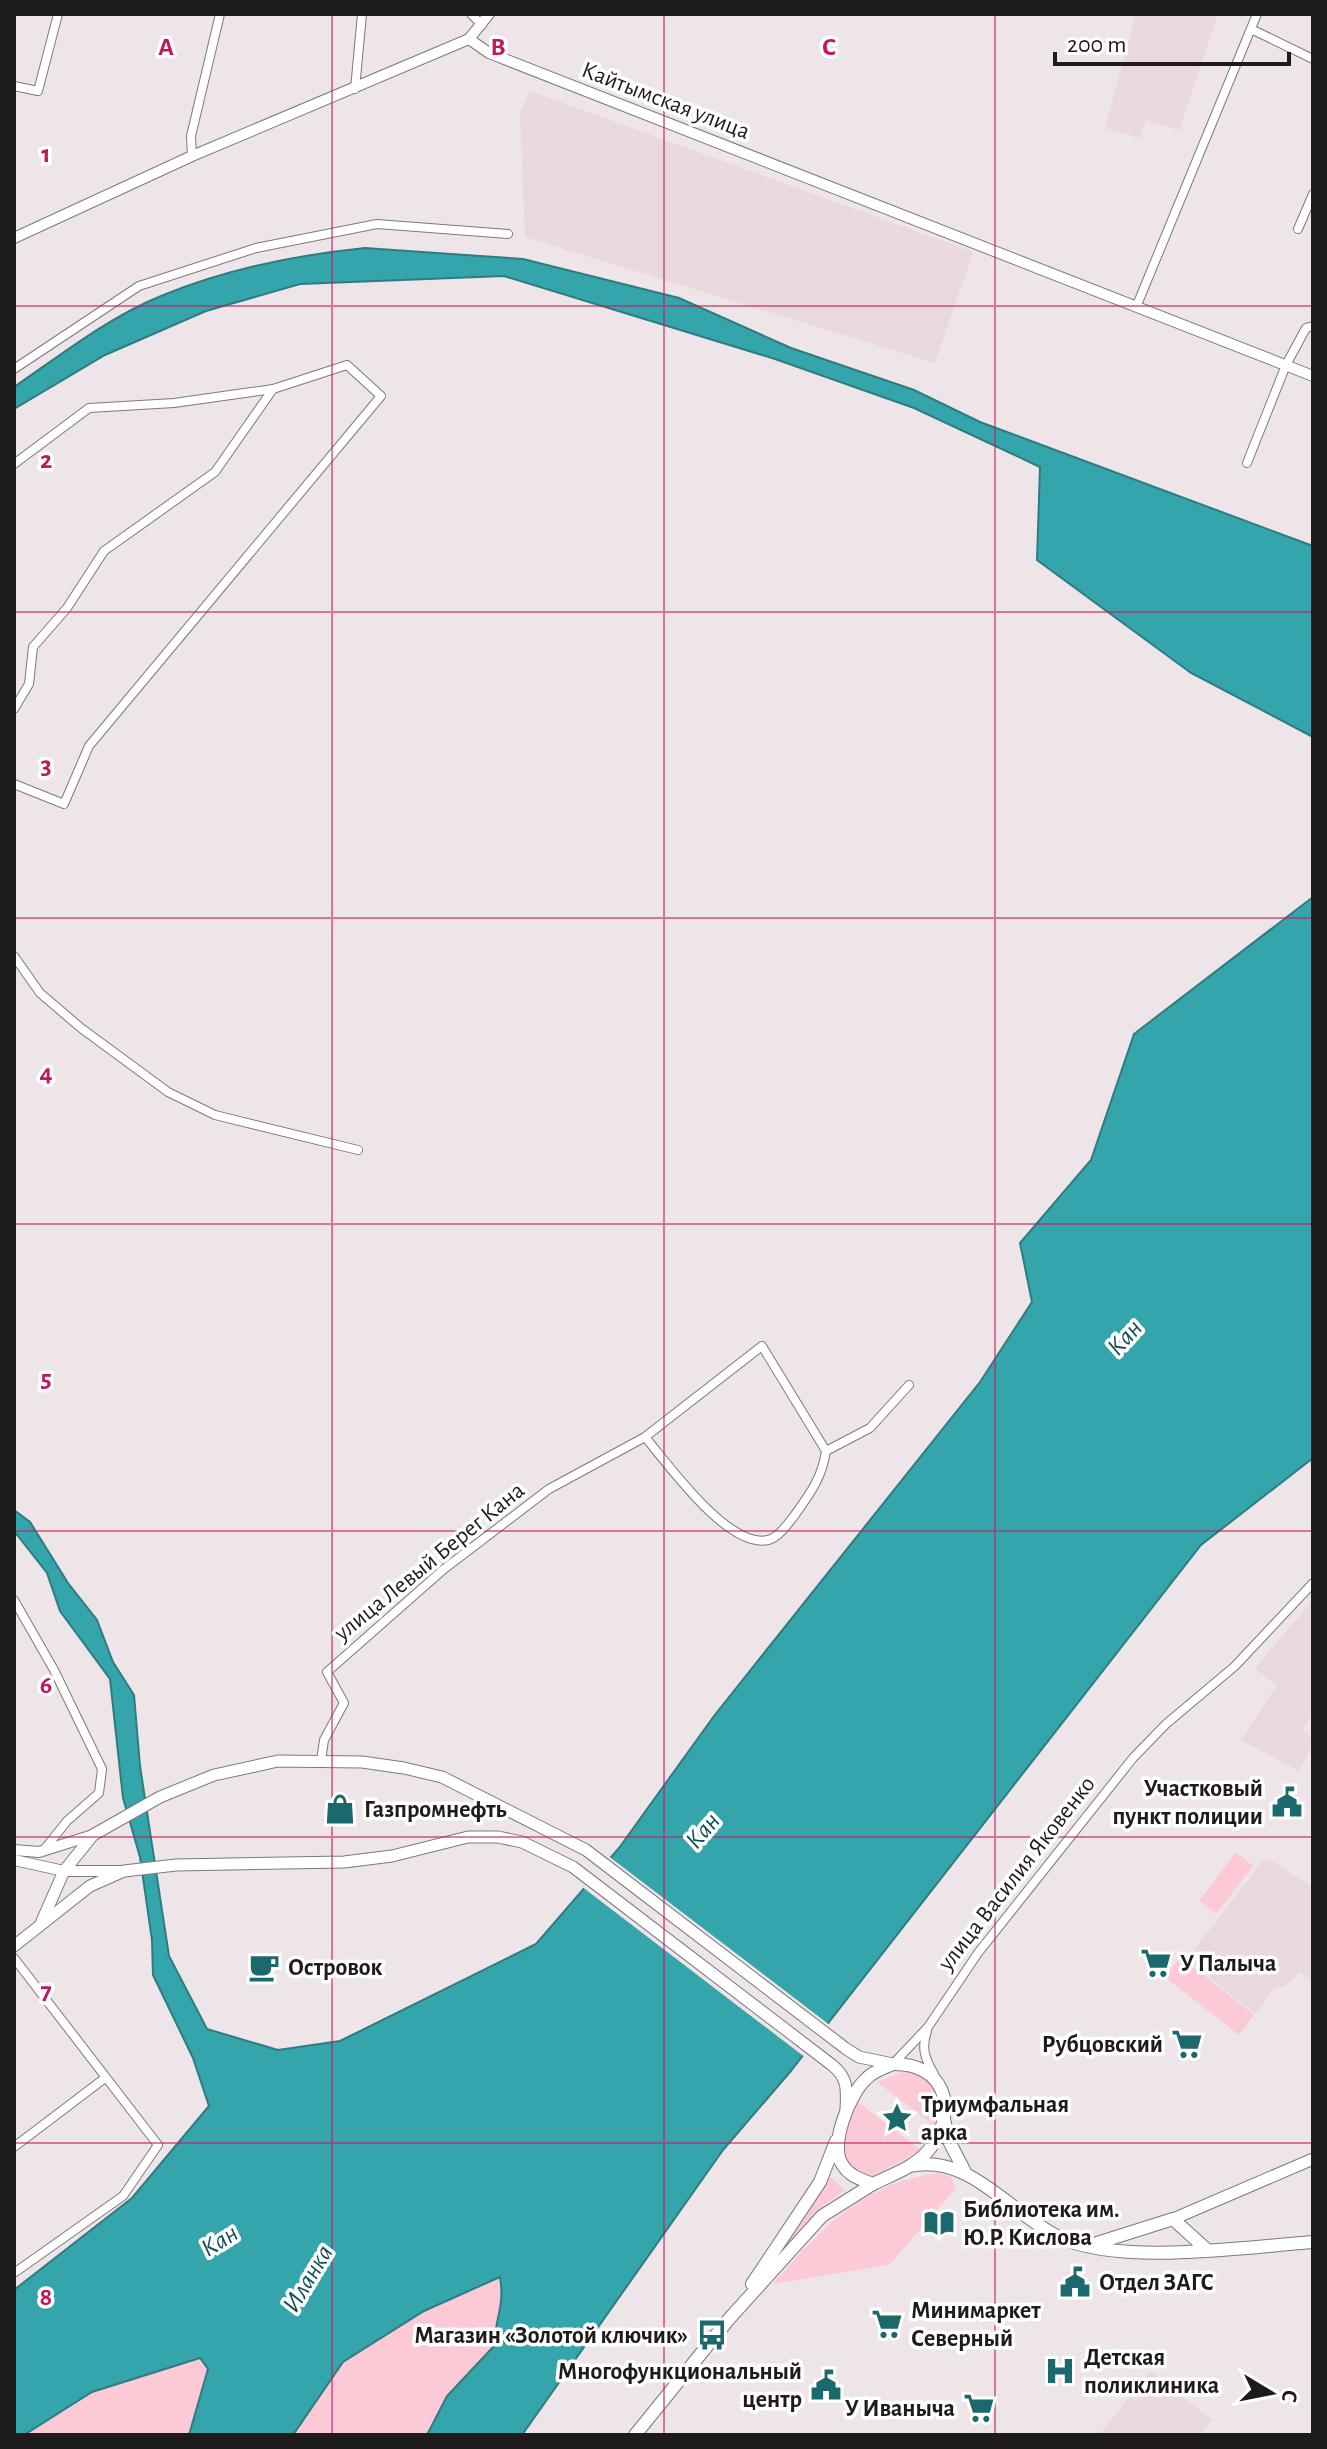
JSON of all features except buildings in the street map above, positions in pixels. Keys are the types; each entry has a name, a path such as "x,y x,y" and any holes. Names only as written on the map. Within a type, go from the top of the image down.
{"main road":[{"path":"42,1921 64,1871 93,1835 160,1797 214,1775 278,1761 321,1761 362,1762 442,1777 586,1850 859,2057 917,2066 936,2078 945,2105 944,2118 949,2141 965,2172"},
{"path":"14,1946 90,1886 124,1871 176,1865 344,1862 392,1856 468,1837 522,1842 573,1867 842,2074 847,2086 846,2110 838,2146 840,2162 853,2177 873,2184"},
{"path":"846,2110 866,2079 893,2064"},
{"path":"910,2166 931,2148 944,2118"},
{"path":"729,2319 820,2182 842,2127"},
{"path":"1086,2245 1173,2219 1313,2159"},
{"path":"635,2435 729,2319 822,2216 873,2184 910,2166 924,2163 965,2172 1059,2237 1086,2245 1159,2252 1313,2242"},
{"path":"1173,2219 1206,2249"}],"street":[{"path":"14,86 38,91 58,14"},
{"path":"192,156 191,136 220,14"},
{"path":"355,89 362,14"},
{"path":"471,14 482,25"},
{"path":"14,238 192,156 469,39 489,14"},
{"path":"1137,305 1257,14"},
{"path":"1251,29 1313,59"},
{"name":"Кайтымская улица","path":"469,39 489,53 1313,376"},
{"path":"1298,229 1313,194"},
{"path":"14,369 139,286 256,248 377,224 508,234"},
{"path":"1247,463 1286,365 1306,328 1313,326"},
{"path":"14,464 89,408 174,403 273,389 347,365 381,396 89,746 64,804 14,784"},
{"path":"14,709 29,684 33,647 67,608 104,551 215,472 273,389"},
{"path":"14,956 40,993 81,1028 168,1092 215,1115 358,1150"},
{"name":"улица Левый Берег Кана","path":"321,1761 324,1740 344,1703 327,1672 444,1569 549,1489 645,1437 762,1346 826,1451"},
{"path":"645,1437 716,1518 737,1533 762,1541 772,1540 791,1520 822,1476 826,1451 870,1428 909,1385"},
{"name":"улица Василия Яковенко","path":"893,2064 928,2027 978,1953 1133,1758 1166,1724 1235,1666 1313,1583"},
{"path":"14,1600 54,1670 102,1769 99,1793 67,1821 42,1852"},
{"path":"14,1850 42,1852 93,1835"},
{"path":"14,1860 64,1871 124,1871"},
{"path":"14,1958 158,2145 123,2196 14,2273"},
{"path":"928,2027 923,2043 925,2061 936,2078"},
{"path":"14,2147 105,2078"}],"shaded area":[{"path":"1136,14 1218,14 1179,130 1146,120 1139,138 1105,128"},
{"path":"530,91 973,252 935,363 525,237 520,113"},
{"path":"1313,1600 1313,1712 1302,1730 1313,1738 1313,1745 1299,1771 1241,1740 1277,1685 1255,1668"},
{"path":"1236,1852 1253,1866 1216,1914 1199,1901"},
{"path":"1270,1860 1313,1888 1313,1980 1300,1972 1284,1987 1275,1987 1255,2014 1187,1959 1263,1861"},
{"path":"1181,1957 1254,2015 1239,2035 1165,1977"},
{"path":"903,2072 920,2074 936,2091 935,2126 877,2082"},
{"path":"858,2102 921,2150 873,2176 859,2173 851,2167 844,2148"},
{"path":"940,2173 951,2177 956,2188 889,2265 773,2284 846,2211 888,2186"},
{"path":"828,2175 845,2190 824,2205 749,2292"},
{"path":"500,2276 503,2307 494,2327 494,2346 447,2396 427,2435 293,2435 343,2362 424,2311"},
{"path":"200,2358 208,2368 189,2435 24,2435 92,2392"},
{"path":"1150,2371 1212,2420 1200,2435 1099,2435"}],"water":[{"path":"365,248 523,259 679,298 791,348 914,390 980,422 1313,546 1313,737 1191,673 1037,560 1040,467 914,408 775,359 504,276 300,284 206,311 105,355 14,409 14,387 86,337 142,305 186,286 236,271 287,259"},
{"path":"1313,897 1313,1458 1201,1545 790,2072 723,2150 522,2435 427,2435 447,2396 494,2346 501,2296 500,2277 424,2311 343,2362 293,2435 189,2435 208,2369 200,2358 92,2392 24,2435 14,2435 14,2290 132,2198 209,2106 193,2058 153,1975 152,1940 140,1857 123,1798 110,1679 60,1611 47,1573 14,1531 14,1510 30,1522 68,1583 97,1620 113,1662 134,1695 140,1766 169,1956 207,2029 278,2050 340,2041 536,1944 619,1848 714,1716 980,1382 1032,1302 1020,1243 1091,1160 1134,1034"}],"pier":[{"path":"607,1855 831,2026 806,2058 581,1886"}],"place":[{"name":"Участковый пункт полиции","path":"1287,1802"},
{"name":"Газпромнефть","path":"340,1809"},
{"name":"У Палыча","path":"1156,1963"},
{"name":"Островок","path":"264,1967"},
{"name":"Рубцовский","path":"1187,2044"},
{"name":"Триумфальная арка","path":"897,2118"},
{"name":"Библиотека им. Ю.Р. Кислова","path":"939,2223"},
{"name":"Отдел ЗАГС","path":"1075,2282"},
{"name":"Минимаркет Северный","path":"887,2324"},
{"name":"Магазин «Золотой ключик»","path":"712,2335"},
{"name":"Детская поликлиника","path":"1060,2371"},
{"name":"Многофункциональный центр","path":"826,2385"},
{"name":"У Иваныча","path":"979,2408"}],"water label":[{"name":"Кан","path":"1124,1337"},
{"name":"Кан","path":"702,1830"},
{"name":"Кан","path":"219,2240"},
{"name":"Иланка","path":"307,2278"}]}
